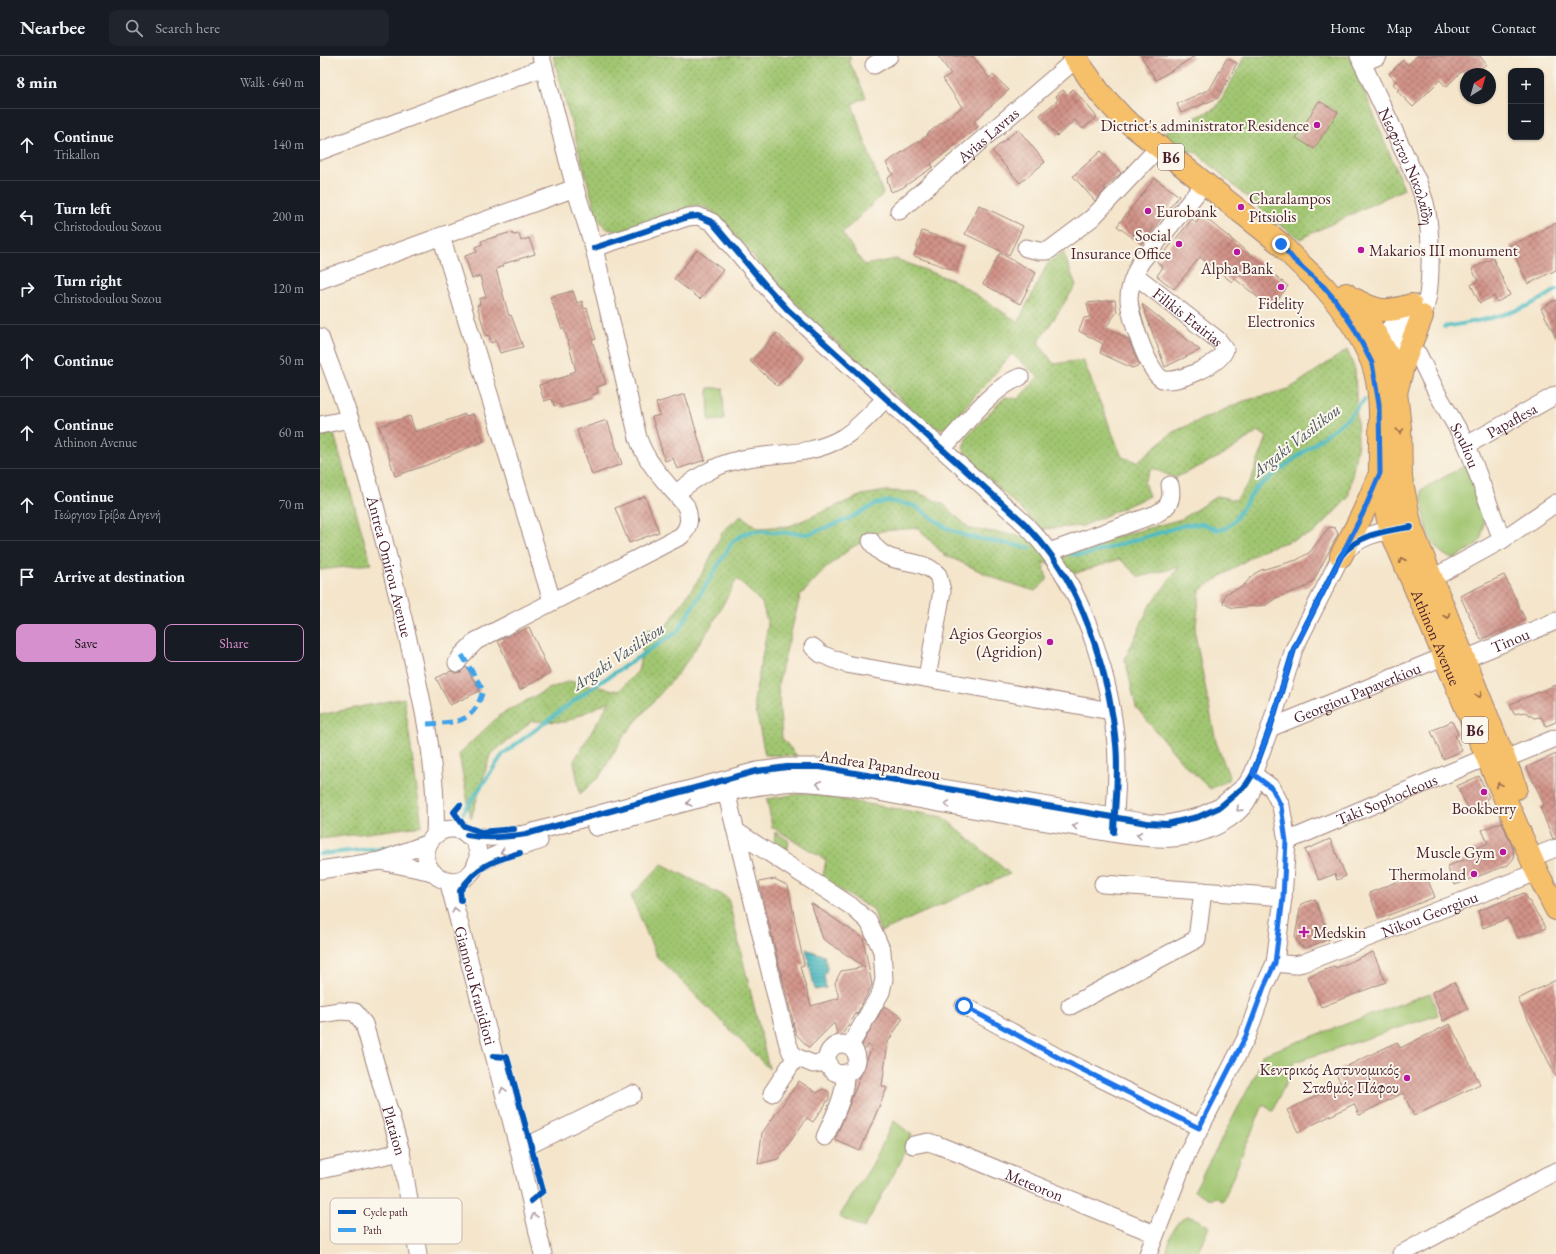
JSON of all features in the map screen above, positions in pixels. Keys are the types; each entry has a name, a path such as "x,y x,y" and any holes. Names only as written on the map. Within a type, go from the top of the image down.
{"main road":[{"name":"B6","path":"1075,58 1111,106 1159,148 1281,244 1300,253 1347,296 1367,319 1376,352"},
{"name":"B6","path":"1281,244 1294,260 1323,286 1335,300 1354,328 1376,352"},
{"path":"1347,296 1365,306 1384,311 1416,311 1396,392"},
{"name":"Athinon Avenue","path":"1376,352 1396,392 1400,428 1401,529"},
{"name":"Athinon Avenue","path":"1376,352 1379,404 1380,473 1383,498 1401,529 1423,584 1444,657 1548,863 1556,909"},
{"path":"1341,556 1366,507 1380,473"},
{"name":"Athinon Avenue","path":"1423,584 1465,658 1496,758"}],"street":[{"path":"1360,59 1378,56"},
{"name":"Ayias Lavras","path":"899,211 1075,58"},
{"name":"Νεοφύτου Νικολαΐδη","path":"1360,59 1418,182 1425,203 1429,241 1429,283 1416,311 1376,352"},
{"path":"320,150 543,62 575,188 594,248 642,450 652,466 686,506 688,513 688,526 681,536 552,601 476,642 462,654 457,663"},
{"path":"1026,248 1039,251 1048,250 1092,218 1159,148"},
{"name":"Filikis Etairias","path":"1134,275 1218,340 1224,349 1222,357 1210,365 1172,380 1161,378 1156,374 1147,358 1130,310 1129,297 1134,275 1147,252 1204,184"},
{"path":"320,280 575,188"},
{"path":"594,248 688,217 705,218 712,222 722,232 775,297 885,399 1024,523 1049,552 1064,577 1086,620 1098,653 1111,711 1116,744 1117,778 1114,824"},
{"path":"441,236 552,601"},
{"name":"Antrea Omirou Avenue","path":"320,337 350,419 370,487 413,659 427,724 437,801 432,839"},
{"name":"Souliou","path":"1418,354 1437,393 1467,444 1502,540"},
{"path":"942,449 994,394 1011,381 1020,377"},
{"name":"Papaflesa","path":"1467,444 1556,395"},
{"path":"676,493 702,474 723,464 739,459 795,454 830,444 854,429 885,399"},
{"path":"320,424 350,419"},
{"path":"1049,552 1156,514 1171,501 1170,485"},
{"path":"1423,584 1502,540 1556,503"},
{"name":"Andrea Papandreou","path":"476,864 490,857 519,847 725,787 757,771 787,767 820,767 1022,802 1114,824 1175,823 1198,817 1220,807 1234,797 1253,774 1270,728 1294,649 1341,556 1349,546 1360,539 1401,529"},
{"path":"871,540 878,551 884,556 925,566 933,570 938,575 942,591 927,678"},
{"name":"Tinou","path":"1465,658 1556,621"},
{"path":"813,647 821,654 846,664 1111,711"},
{"name":"Georgiou Papaverkiou","path":"1270,728 1444,657"},
{"name":"Taki Sophocleous","path":"1286,841 1496,758 1556,738"},
{"path":"1148,1254 1199,1128 1246,1036 1264,987 1275,963 1283,897 1286,841 1281,806 1272,788 1253,774"},
{"path":"725,787 787,1041 791,1052 796,1057 813,1064 828,1062"},
{"name":"Andrea Papandreou","path":"464,833 484,838 526,834 725,787"},
{"path":"380,861 433,872 448,880 462,879 473,870 478,856 477,848 473,840 464,833 437,801"},
{"path":"320,870 380,861 432,839 443,831 453,829 464,833"},
{"path":"737,832 851,906 869,922 882,951 884,979 881,992 850,1046"},
{"path":"432,839 426,858 433,872"},
{"name":"Nikou Georgiou","path":"1275,963 1294,965 1303,963 1548,863"},
{"name":"Giannou Kranidioti","path":"448,880 519,1150 543,1254"},
{"path":"1103,884 1283,897"},
{"path":"1070,1006 1197,939 1203,891"},
{"path":"964,1006 1061,1059 1199,1128"},
{"name":"Plataion","path":"320,1014 340,1011 355,1012 364,1024 371,1043 401,1152 409,1198"},
{"path":"843,1044 850,1046 855,1052 857,1059 855,1067 845,1073 834,1071 828,1062 830,1051 835,1046 843,1044"},
{"path":"772,1093 796,1057"},
{"path":"825,1136 845,1087 845,1073"},
{"path":"519,1150 633,1094"},
{"name":"Meteoron","path":"913,1145 928,1142 938,1145 1155,1234"},
{"path":"320,1170 401,1152"},
{"path":"1401,1254 1556,1171"},
{"name":"Plataion","path":"416,1244 418,1254"}],"green space":[{"path":"553,56 851,56 849,61 866,97 852,104 883,194 842,233 864,265 896,259 955,281 1018,322 1048,263 1063,252 1076,285 1038,343 1054,364 1083,360 1122,457 1137,462 1173,432 1244,401 1289,389 1347,350 1355,370 1358,443 1348,498 1314,533 1262,550 1200,590 1195,634 1216,742 1230,779 1210,789 1181,761 1136,707 1125,659 1149,607 1179,567 1139,577 1120,559 1076,573 1043,562 1047,580 1035,591 997,579 943,554 918,528 881,531 851,548 825,569 800,596 778,684 782,738 797,756 765,755 754,701 768,625 762,603 737,579 711,626 680,671 625,734 600,776 580,794 574,761 610,701 565,722 532,721 490,755 471,819 459,754 500,715 546,690 569,681 619,691 638,671 646,629 665,628 704,571 723,531 741,516 758,528 790,526 862,495 886,491 916,492 943,504 970,529 1017,535 1074,548 1182,519 1217,496 1236,500 1251,480 1267,437 1258,431 1225,454 1175,478 1152,468 1144,482 1149,496 1083,526 1042,529 967,458 963,447 968,435 1005,397 1018,399 1038,377 1012,354 949,425 942,429 929,424 818,326 783,290 720,219 709,209 695,205 621,231 608,229 603,225 596,213"},
{"path":"1244,56 1350,56 1404,189 1300,239 1273,220 1197,153 1177,148 1160,134 1216,108 1239,68"},
{"path":"708,388 723,388 724,420 709,421"},
{"path":"334,434 371,564 320,570 320,436"},
{"path":"1466,465 1484,508 1483,528 1481,538 1477,544 1454,559 1444,555 1432,540 1425,521 1421,490"},
{"path":"404,698 422,826 320,839 320,715"},
{"path":"805,793 943,817 1010,874 880,932 874,910 822,880 826,860 772,827 767,799"},
{"path":"775,832 789,841 787,853 774,843"},
{"path":"662,864 728,898 769,1069 657,957 631,896"},
{"path":"1430,993 1438,1015 1295,1062 1273,1111 1263,1105 1223,1201 1214,1197 1212,1200 1194,1191 1257,1072 1262,1055"},
{"path":"894,1121 912,1135 901,1161 864,1228 839,1217 872,1165"},
{"path":"1187,1216 1209,1226 1197,1254 1166,1254 1172,1232 1178,1222"}],"water":[{"path":"806,949 824,956 827,966 827,970 824,975 826,988 815,990"}],"building":[{"path":"938,56 973,56 989,78 993,75 1009,90 974,121 978,127 931,164 933,167 902,188 891,192 887,179 893,174 886,163 928,135 927,134 962,107 943,79 951,74"},
{"path":"1141,56 1195,56 1156,80"},
{"path":"1417,56 1480,56 1486,64 1482,68 1460,68 1460,73 1446,87 1440,80 1413,107 1397,91 1399,90 1393,84 1396,81 1389,74 1403,60 1408,65"},
{"path":"1227,58 1237,63 1218,98 1181,113 1177,104 1210,89"},
{"path":"1073,89 1097,117 1083,129 1075,120 1057,136 1040,115 1058,100 1056,96 1063,90 1067,95"},
{"name":"Dictrict's administrator Residence","path":"1319,101 1338,112 1314,149 1296,138"},
{"path":"1018,129 1045,162 1020,183 992,151"},
{"path":"1101,151 1121,173 1104,188 1106,189 1095,201 1073,176"},
{"name":"Eurobank","path":"1155,178 1179,196 1141,244 1117,226"},
{"path":"979,205 1023,226 1009,255 965,234"},
{"path":"1202,215 1288,286 1271,308 1234,278 1232,282 1200,257 1174,289 1157,276 1163,267 1157,262 1192,219 1196,223"},
{"path":"1556,223 1556,270 1528,284 1510,246"},
{"path":"922,231 965,246 956,271 914,256"},
{"path":"512,232 513,235 519,234 521,241 529,238 535,254 503,264 503,266 496,269 509,316 511,315 523,347 500,353 496,341 491,343 489,335 486,336 477,305 480,304 479,299 486,297 480,276 472,279 465,256 477,252 475,247 482,244 481,241"},
{"path":"697,250 723,270 700,299 674,279"},
{"path":"1000,253 1036,273 1020,304 983,284"},
{"path":"1493,258 1510,295 1497,302 1494,296 1480,303 1471,285 1478,281 1472,269"},
{"path":"573,291 577,303 582,301 584,309 587,308 596,339 592,340 606,384 596,387 598,393 591,395 592,398 561,408 560,404 554,406 552,399 544,401 539,385 570,375 570,373 576,371 564,328 562,329 550,297"},
{"path":"1115,300 1117,312 1106,327 1128,339 1140,365 1132,368 1100,353 1103,344 1079,331 1084,318 1090,317 1087,303"},
{"path":"1556,300 1556,338 1541,308"},
{"path":"1142,304 1200,350 1165,367"},
{"path":"777,333 804,359 777,386 750,361"},
{"path":"685,394 705,460 677,469 673,458 665,461 652,417 660,415 656,403"},
{"path":"465,414 466,416 473,414 484,441 427,465 395,476 379,426 410,416 415,432"},
{"path":"607,420 622,464 592,475 577,430"},
{"path":"645,496 659,532 629,543 615,508"},
{"path":"1328,528 1335,528 1338,534 1314,580 1308,586 1276,598 1266,605 1233,608 1223,603 1225,594 1242,587 1254,574 1261,570 1297,560 1310,552"},
{"path":"1504,575 1525,619 1481,640 1460,596"},
{"path":"529,627 550,673 520,690 498,641"},
{"path":"466,667 480,691 450,705 436,678 451,671 456,673 461,672"},
{"path":"1556,685 1556,722 1546,726 1541,717 1534,718 1525,712 1514,714 1510,704"},
{"path":"1452,721 1458,734 1455,736 1462,751 1443,759 1431,731"},
{"path":"1556,754 1556,838 1553,839 1540,807 1544,805 1527,767"},
{"path":"1479,776 1489,797 1486,799 1489,806 1474,813 1470,813 1457,786"},
{"path":"1502,822 1513,849 1514,858 1508,865 1455,885 1447,866 1473,857 1470,851 1488,843 1482,830"},
{"path":"1330,839 1346,876 1337,880 1335,874 1319,880 1305,850"},
{"path":"1424,871 1435,897 1379,919 1369,893"},
{"path":"775,879 788,886 804,965 800,966 811,1006 839,998 835,983 841,971 865,967 823,939 811,903 863,938 872,985 856,1015 856,1012 839,1040 834,1023 809,1048 796,1034 759,882"},
{"path":"1524,893 1546,928 1518,938 1508,918 1483,928 1478,911"},
{"path":"1315,899 1330,939 1305,948 1298,944 1295,937 1301,904"},
{"path":"1373,952 1386,982 1321,1007 1308,977 1335,966 1336,968"},
{"path":"1556,980 1556,1077 1518,999"},
{"path":"1454,982 1468,1009 1443,1021 1432,992"},
{"path":"884,1006 903,1018 888,1042 882,1086 887,1088 860,1151 835,1140 872,1047 868,1045 862,1052 861,1046"},
{"name":"Κεντρικός Αστυνομικός Σταθμός Πάφου","path":"1450,1024 1480,1084 1414,1116 1403,1093 1359,1115 1354,1104 1298,1132 1287,1110 1341,1084 1335,1072 1397,1042 1400,1048"},
{"path":"799,1081 817,1093 823,1089 829,1092 829,1099 813,1122 807,1118 778,1159 758,1164 762,1133"}],"waterway":[{"name":"Argaki Vasilikou","path":"1444,327 1502,315 1530,305 1556,290"},
{"name":"Argaki Vasilikou","path":"1071,554 1085,555 1185,525 1204,524 1217,530 1225,529 1234,521 1255,489 1348,418 1365,399"},
{"name":"Argaki Vasilikou","path":"463,813 503,754 590,689 678,631 733,541 744,534 753,531 809,534 848,519 876,504 889,501 915,506 945,527 958,533 970,537 1030,548"},
{"name":"Argaki Vasilikou","path":"409,842 431,830"},
{"name":"Argaki Vasilikou","path":"320,854 401,846"}],"marked path":[{"path":"427,724 447,723 463,719 475,709 483,690 462,655"}],"cycle path":[{"path":"594,248 688,217 698,216 712,222 788,310 1024,523 1045,547 1062,571 1074,593 1085,617 1102,669 1109,695 1117,755 1114,832"},
{"path":"467,835 497,837 526,834 757,771 787,767 820,767 1147,823 1167,824 1198,817 1220,807 1246,785 1253,774 1270,728 1294,649 1341,556 1355,543 1364,538 1382,532 1411,527"},
{"path":"460,805 454,812 464,826 481,832 514,829"},
{"path":"461,900 460,891 479,870 493,862 520,853"},
{"path":"493,1056 507,1057 543,1191 531,1201"}],"place":[{"name":"Dictrict's administrator Residence","path":"1317,125"},
{"name":"Charalampos Pitsiolis","path":"1241,207"},
{"name":"Eurobank","path":"1148,211"},
{"name":"Social Insurance Office","path":"1179,244"},
{"name":"Makarios III monument","path":"1361,250"},
{"name":"Alpha Bank","path":"1237,252"},
{"name":"Fidelity Electronics","path":"1281,287"},
{"name":"Agios Georgios (Agridion)","path":"1050,642"},
{"name":"Bookberry","path":"1484,792"},
{"name":"Muscle Gym","path":"1503,852"},
{"name":"Thermoland","path":"1474,874"},
{"name":"Medskin","path":"1304,932"},
{"name":"Κεντρικός Αστυνομικός Σταθμός Πάφου","path":"1407,1078"}],"route":[{"path":"964,1006 1061,1059 1199,1128 1246,1036 1264,987 1275,963 1283,897 1286,841 1281,806 1272,788 1253,774 1270,728 1294,649 1372,495 1380,473 1379,404 1372,363 1359,336 1335,300 1323,286 1294,260 1281,244"}]}
